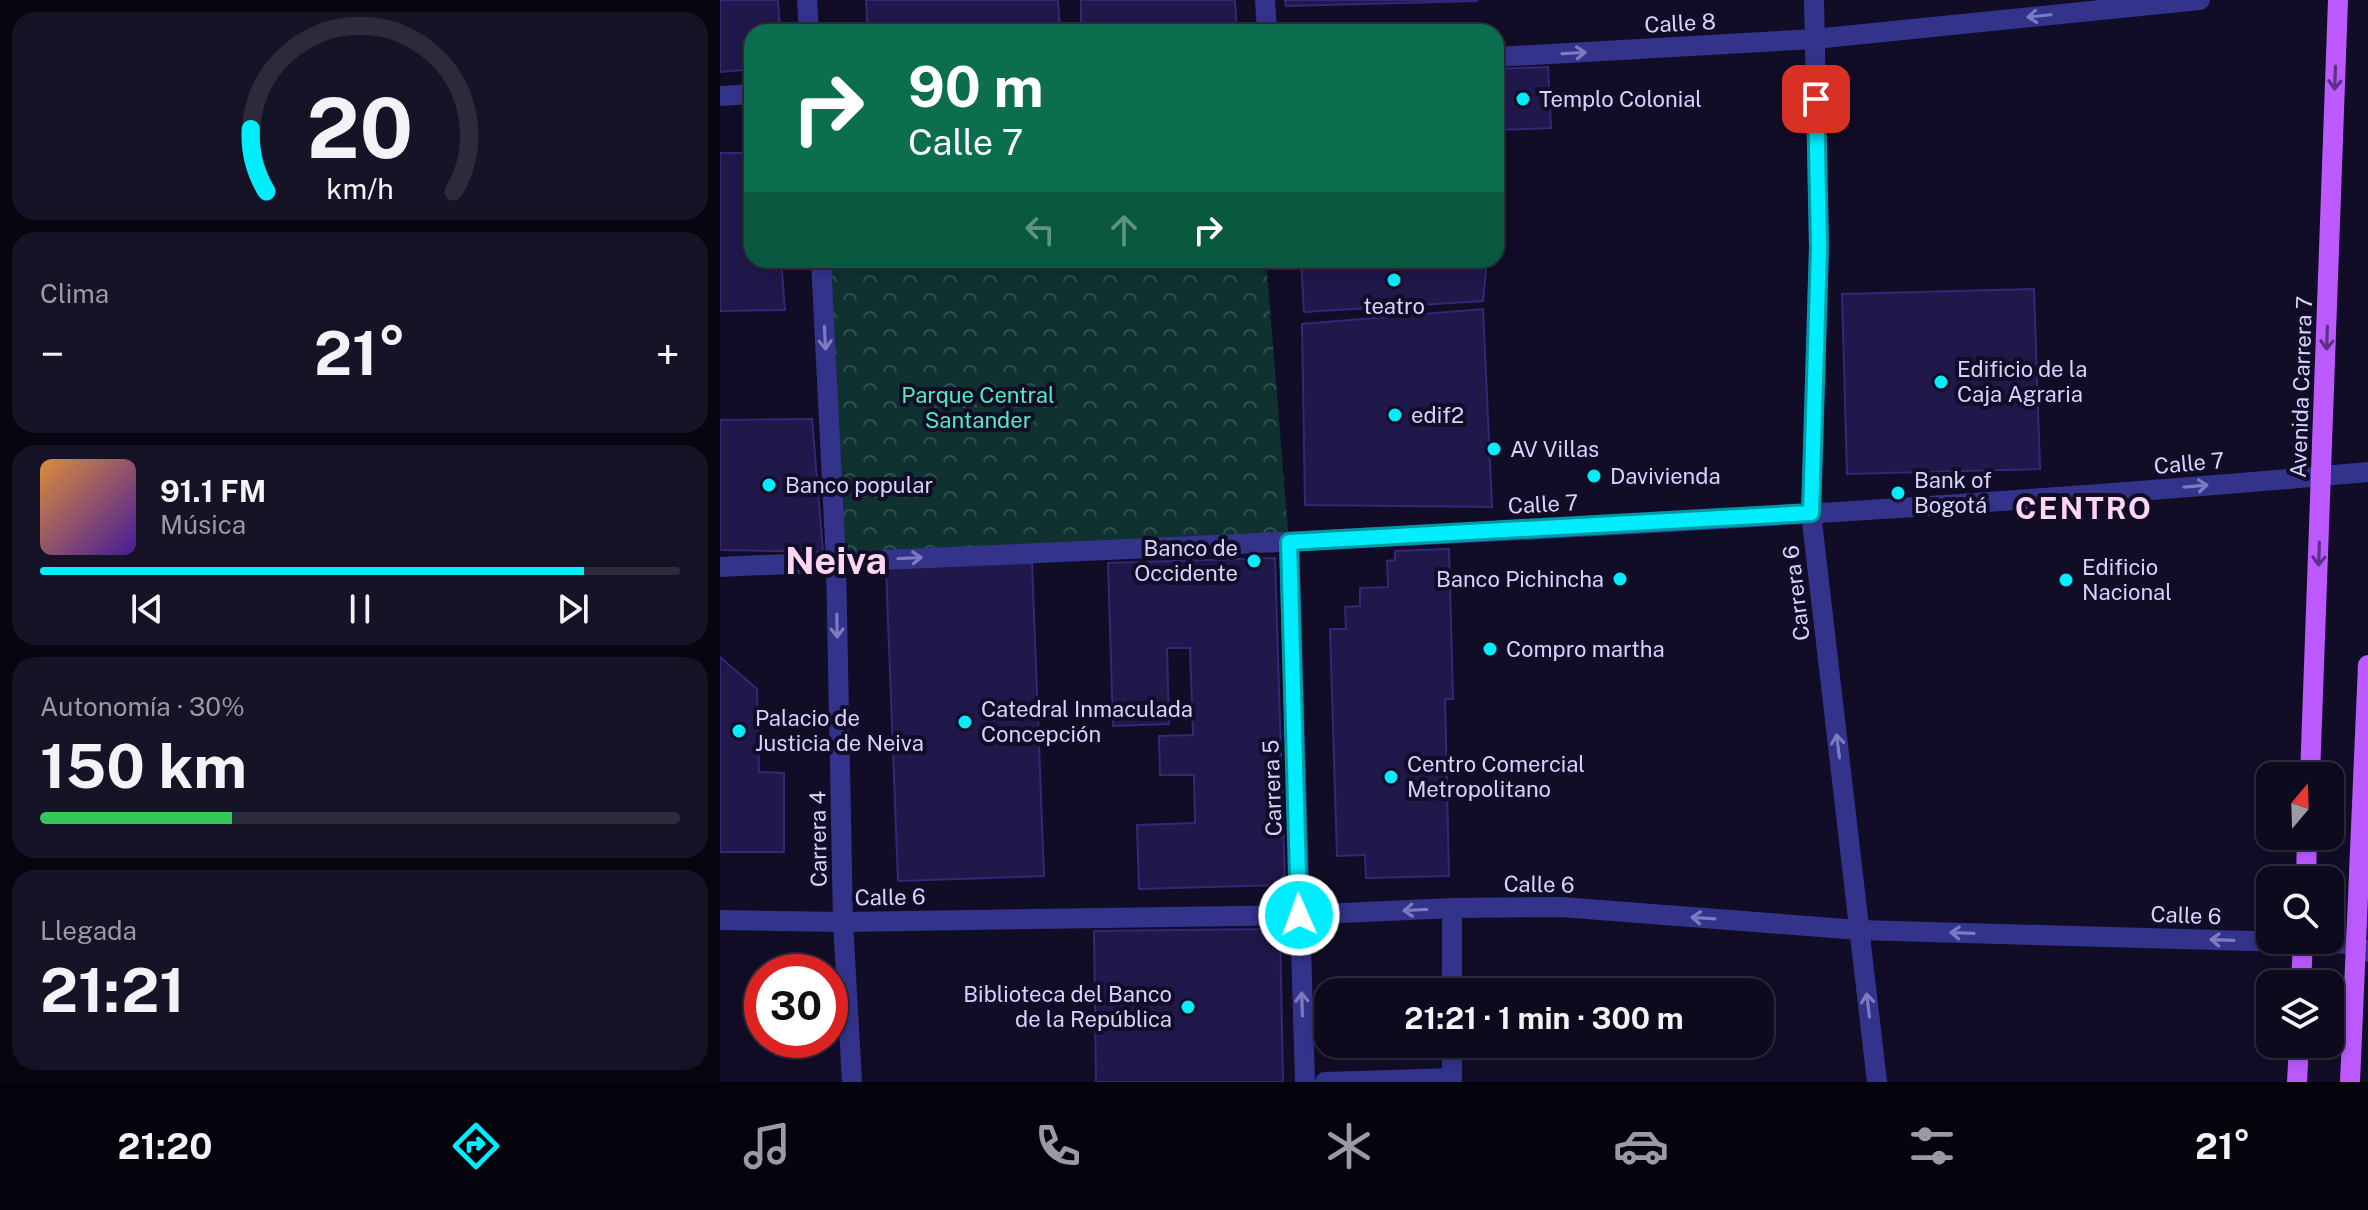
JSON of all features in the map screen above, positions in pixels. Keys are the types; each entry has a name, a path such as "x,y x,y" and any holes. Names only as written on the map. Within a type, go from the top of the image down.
{"main road":[{"name":"Avenida Carrera 7","path":"2311,762 2338,0"},
{"path":"2350,1082 2364,944 2368,665"},
{"path":"2297,1082 2298,1058"}],"street":[{"path":"807,0 808,24"},
{"path":"1265,0 1266,24"},
{"name":"Carrera 6","path":"1814,0 1819,247 1811,513 1877,1082"},
{"name":"Calle 8","path":"1504,57 1814,39 2200,0"},
{"path":"720,96 744,94"},
{"name":"Carrera 4","path":"821,268 836,562 843,922 852,1082"},
{"name":"Calle 7","path":"720,567 1289,542 2039,500 2368,472"},
{"name":"Carrera 5","path":"1289,542 1305,1082"},
{"name":"Calle 6","path":"720,920 843,922 1299,915 1561,907 1859,930 2256,940"},
{"path":"1452,908 1452,978"},
{"name":"Calle 6","path":"2344,943 2364,944"},
{"path":"1325,1082 1452,1080 1452,1058"}],"green space":[{"name":"Parque Central Santander","path":"821,268 1267,268 1289,542 836,562"}],"building":[{"path":"720,0 778,0 780,24 744,24 744,70 720,72"},
{"path":"866,0 1058,0 1060,24 868,24"},
{"path":"1081,0 1235,0 1236,24 1081,24"},
{"path":"1285,0 1477,0 1477,1 1286,6"},
{"name":"Templo Colonial","path":"1548,67 1551,128 1504,130 1504,69"},
{"path":"720,153 744,153 744,268 782,268 785,310 720,311"},
{"name":"teatro","path":"1301,268 1486,268 1483,301 1304,312"},
{"name":"Edificio de la Caja Agraria","path":"2034,289 2040,469 1847,474 1842,294"},
{"name":"edif2","path":"1483,309 1492,507 1305,505 1302,324"},
{"name":"Banco popular","path":"812,419 823,552 720,550 720,420"},
{"name":"Centro Comercial Metropolitano","path":"1449,549 1453,699 1445,699 1449,876 1366,878 1365,855 1337,856 1330,629 1346,629 1345,607 1360,606 1360,588 1388,587 1387,561 1395,560 1395,551"},
{"path":"1275,558 1285,885 1139,889 1137,825 1195,823 1194,775 1160,775 1159,736 1193,735 1190,648 1167,648 1169,724 1113,726 1108,563"},
{"name":"Catedral Inmaculada Concepción","path":"1032,563 1044,876 898,881 886,568"},
{"name":"Palacio de Justicia de Neiva","path":"720,657 757,689 759,772 784,773 784,852 720,852"},
{"name":"Biblioteca del Banco de la República","path":"1280,929 1283,1082 1096,1082 1094,931"}],"place":[{"name":"Templo Colonial","path":"1523,99"},
{"name":"teatro","path":"1394,280"},
{"name":"Edificio de la Caja Agraria","path":"1941,382"},
{"name":"edif2","path":"1395,415"},
{"name":"AV Villas","path":"1494,449"},
{"name":"Davivienda","path":"1594,476"},
{"name":"Banco popular","path":"769,485"},
{"name":"Bank of Bogotá","path":"1898,493"},
{"name":"Banco de Occidente","path":"1254,561"},
{"name":"Banco Pichincha","path":"1620,579"},
{"name":"Edificio Nacional","path":"2066,580"},
{"name":"Compro martha","path":"1490,649"},
{"name":"Catedral Inmaculada Concepción","path":"965,722"},
{"name":"Palacio de Justicia de Neiva","path":"739,731"},
{"name":"Centro Comercial Metropolitano","path":"1391,777"},
{"name":"Biblioteca del Banco de la República","path":"1188,1007"}],"district":[{"name":"CENTRO","path":"2084,509"},
{"name":"Neiva","path":"836,561"}],"route":[{"path":"1299,915 1289,542 1811,513 1819,247 1816,99"}]}
